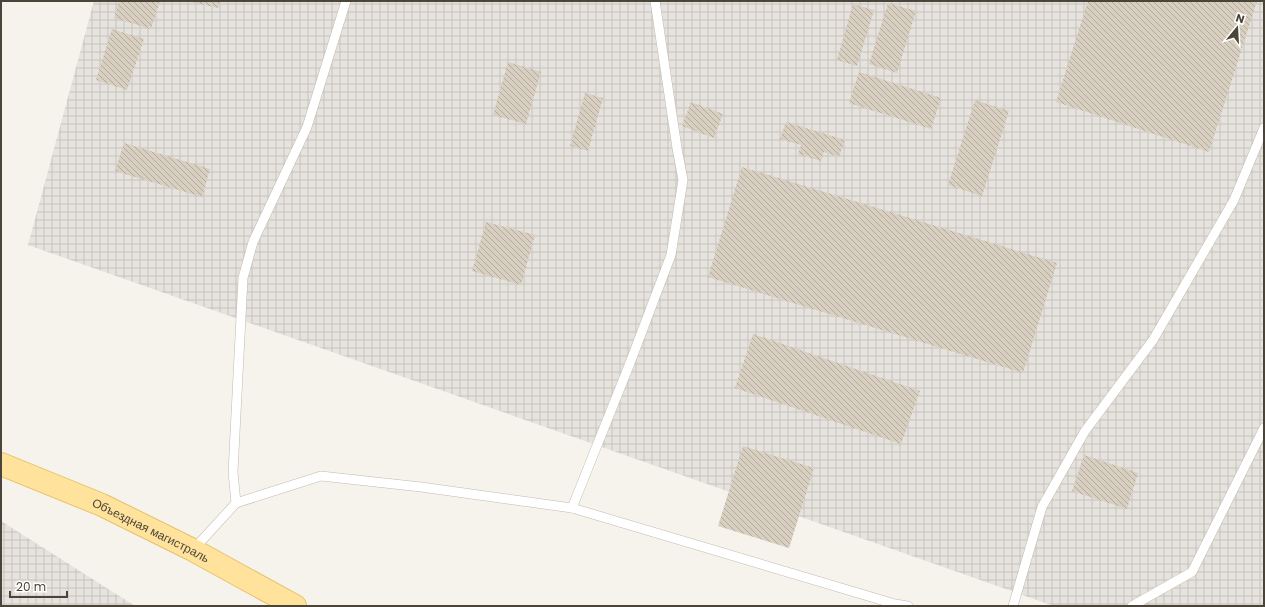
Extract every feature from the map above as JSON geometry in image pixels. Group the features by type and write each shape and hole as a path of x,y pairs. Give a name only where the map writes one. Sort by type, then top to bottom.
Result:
{"main road":[{"name":"Объездная магистраль","path":"1,464 102,505 193,550 295,606"}],"lane":[{"path":"236,503 233,472 243,278 253,242 306,127 346,1"},
{"path":"572,508 672,255 684,180 677,148 655,1"},
{"path":"1013,606 1042,507 1085,431 1153,340 1234,200 1264,128"},
{"path":"1132,606 1192,572 1264,428"},
{"path":"193,550 236,503 320,476 572,508 895,604 908,606"}],"shaded area":[{"path":"94,1 1264,1 1264,606 1054,606 28,245"},
{"path":"1,521 135,606 1,606"}],"building":[{"path":"119,1 160,1 151,29 114,18"},
{"path":"188,1 220,1 218,8"},
{"path":"1088,1 1257,1 1209,152 1056,102"},
{"path":"888,3 916,11 897,73 869,64"},
{"path":"853,4 874,10 857,66 837,60"},
{"path":"112,29 144,39 127,90 96,80"},
{"path":"508,62 541,72 526,124 493,115"},
{"path":"859,72 941,98 931,129 849,103"},
{"path":"585,93 603,98 588,151 570,146"},
{"path":"975,100 1009,111 982,196 948,185"},
{"path":"691,102 723,114 714,138 682,126"},
{"path":"786,122 845,140 839,157 824,152 821,161 798,154 801,145 780,139"},
{"path":"124,143 210,169 202,197 115,171"},
{"path":"742,167 1057,263 1023,373 708,277"},
{"path":"486,222 535,235 521,285 472,271"},
{"path":"753,334 920,391 901,444 735,388"},
{"path":"743,446 814,468 789,548 718,526"},
{"path":"1084,455 1138,473 1127,509 1072,491"}]}
